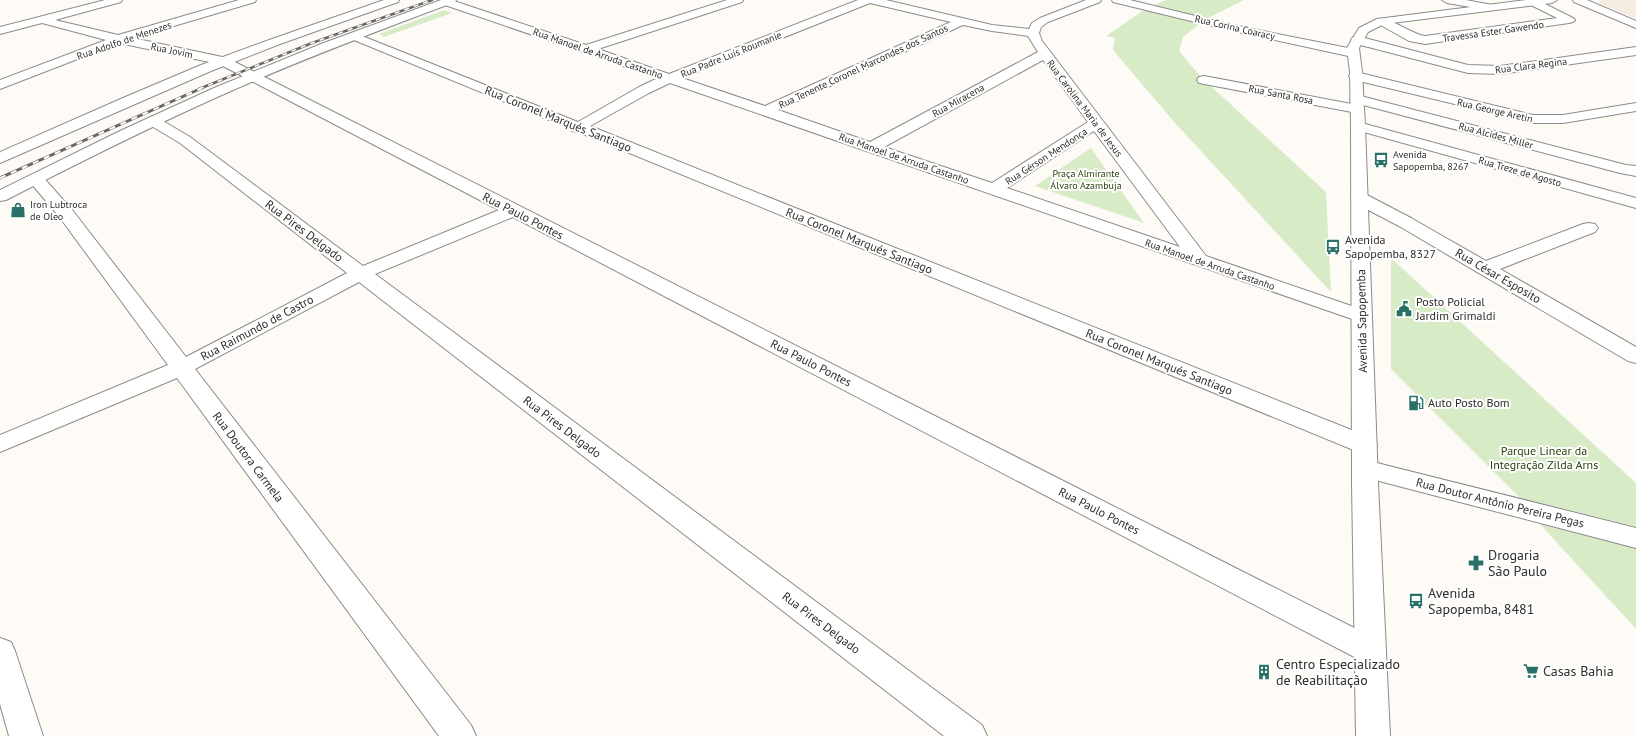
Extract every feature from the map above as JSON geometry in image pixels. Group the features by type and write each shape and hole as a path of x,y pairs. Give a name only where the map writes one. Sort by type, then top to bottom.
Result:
{"street":[{"path":"60,15 67,0"},
{"path":"0,31 117,0"},
{"name":"Rua Adolfo de Menezes","path":"0,85 118,39 250,0"},
{"path":"0,158 147,92 394,0"},
{"path":"587,49 738,0"},
{"name":"Rua Padre Luís Roumanie","path":"577,128 644,90 670,78 868,0"},
{"path":"872,0 992,28 1033,33 1036,25 1044,20 1096,0"},
{"name":"Rua Corina Coaracy","path":"1117,0 1353,53"},
{"path":"1447,0 1488,7"},
{"path":"1578,0 1636,25"},
{"path":"0,196 153,121 251,77 353,36 448,1"},
{"name":"Rua Manoel de Arruda Castanho","path":"448,1 1362,316"},
{"name":"Avenida Sapopemba","path":"1373,736 1365,457 1358,111 1353,53 1357,40 1363,30 1381,21 1541,1"},
{"name":"Travessa Ester Gawendo","path":"1381,21 1413,38 1425,40 1569,20 1541,1"},
{"name":"Rua Jovim","path":"42,20 118,39 226,63 251,77"},
{"name":"Rua Tenente Coronel Marcondes dos Santos","path":"765,111 962,21"},
{"name":"Rua Carolina Maria de Jesus","path":"1033,33 1044,54 1199,260"},
{"name":"Rua Coronel Marqués Santiago","path":"353,36 1365,457"},
{"name":"Rua Clara Regina","path":"1357,40 1468,68 1482,70 1500,70 1636,51"},
{"name":"Rua Miracena","path":"872,147 1044,54"},
{"path":"226,63 254,68 283,64"},
{"name":"Rua George Aretin","path":"1356,76 1533,119 1563,119 1636,107"},
{"name":"Rua Paulo Pontes","path":"251,77 1370,651"},
{"name":"Rua Santa Rosa","path":"1204,80 1358,111"},
{"name":"Rua Alcides Miller","path":"1358,111 1636,171"},
{"name":"Rua Treze de Agosto","path":"1358,111 1636,203"},
{"name":"Rua Pires Delgado","path":"153,121 185,140 970,736"},
{"name":"Rua Gérson Mendonça","path":"995,189 1096,123"},
{"name":"Rua Doutora Carmela","path":"36,179 67,215 459,736"},
{"name":"Rua César Esposito","path":"1359,198 1405,222 1636,356"},
{"name":"Rua Raimundo de Castro","path":"0,444 181,368 360,274 513,211"},
{"path":"1485,268 1589,228"},
{"name":"Rua Doutor Antônio Pereira Pegas","path":"1365,457 1636,538"},
{"path":"0,651 26,736"}],"shaded area":[{"path":"1636,0 1636,19 1598,3 1599,1"}],"green space":[{"path":"1166,0 1244,0 1206,19 1152,6"},
{"path":"444,10 452,13 384,37 379,34"},
{"path":"1144,10 1201,23 1183,37 1179,51 1201,77 1326,192 1331,292 1175,123 1113,50 1115,38 1106,36"},
{"name":"Praça Almirante Álvaro Azambuja","path":"1091,148 1095,154 1144,223 1035,186"},
{"name":"Parque Linear da Integração Zilda Arns","path":"1391,258 1636,483 1636,527 1520,498 1391,369"},
{"path":"1539,523 1636,548 1636,629"}],"railway":[{"path":"199,89 312,43 432,0"},
{"path":"0,178 202,88"}],"place":[{"name":"Avenida Sapopemba, 8267","path":"1381,160"},
{"name":"Iron Lubtroca de Oleo","path":"18,210"},
{"name":"Avenida Sapopemba, 8327","path":"1333,247"},
{"name":"Posto Policial Jardim Grimaldi","path":"1404,309"},
{"name":"Auto Posto Bom","path":"1416,403"},
{"name":"Drogaria São Paulo","path":"1476,563"},
{"name":"Avenida Sapopemba, 8481","path":"1416,601"},
{"name":"Casas Bahia","path":"1531,671"},
{"name":"Centro Especializado de Reabilitação","path":"1264,672"}]}
